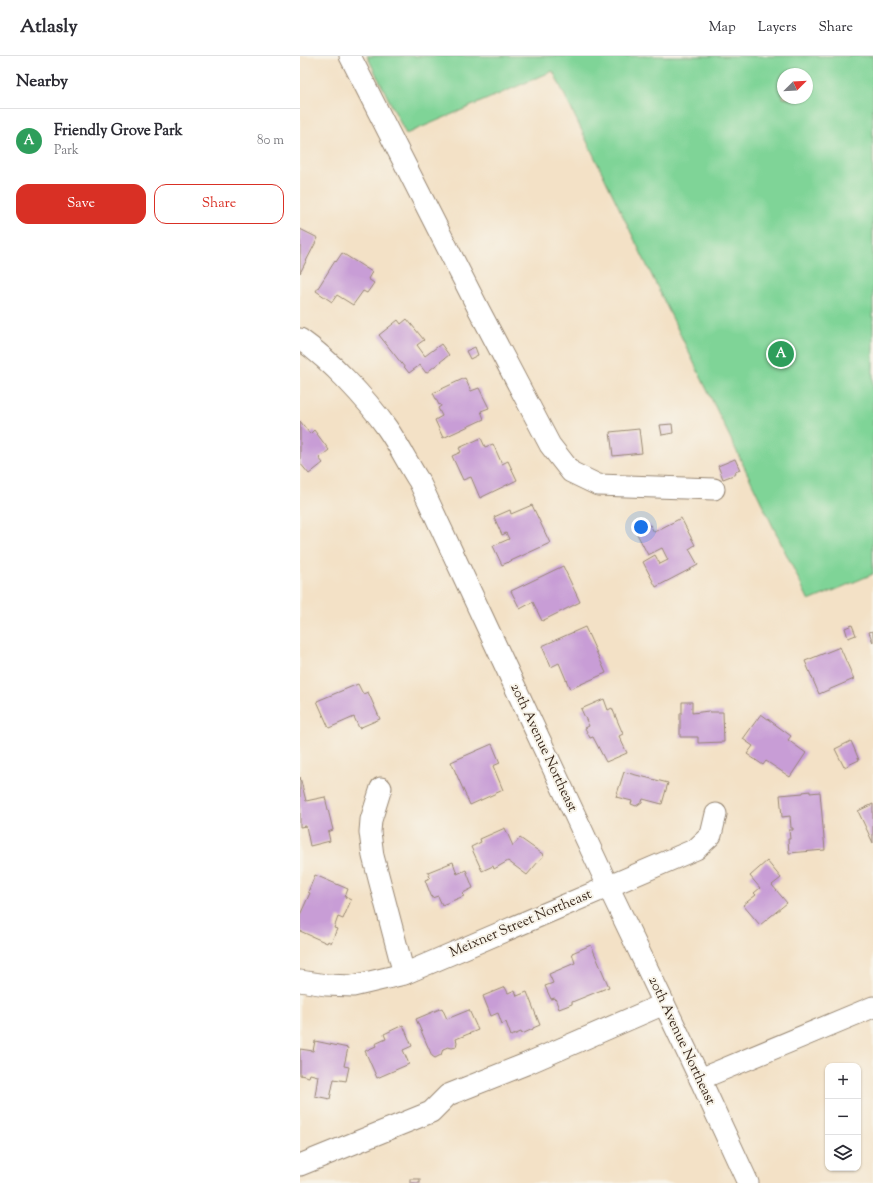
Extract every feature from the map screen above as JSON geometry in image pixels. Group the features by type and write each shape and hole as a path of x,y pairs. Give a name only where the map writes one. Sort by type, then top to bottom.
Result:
{"street":[{"path":"350,56 479,310 550,444 571,472 598,485 714,489"},
{"name":"20th Avenue Northeast","path":"300,339 309,345 338,372 364,399 387,429 418,481 748,1183"},
{"path":"381,788 371,820 370,832 373,856 404,974"},
{"name":"Meixner Street Northeast","path":"300,981 326,986 353,986 404,974 696,849 711,835 716,814"},
{"path":"300,1165 431,1112 448,1095 526,1064 664,1004"},
{"path":"700,1079 873,1007"}],"green space":[{"path":"367,56 873,56 873,574 809,601 553,71 406,134"}],"building":[{"path":"300,229 318,238 300,273"},
{"path":"342,253 372,272 368,279 374,283 367,293 363,291 353,305 337,295 332,302 316,291 335,261 336,262"},
{"path":"407,319 424,340 417,345 425,356 441,344 449,355 426,373 420,365 409,373 379,335 398,320 401,324"},
{"path":"475,347 478,355 470,359 466,351"},
{"path":"465,378 471,391 479,388 489,408 481,411 484,419 443,438 435,420 442,416 438,408 441,406 433,393"},
{"path":"300,421 310,434 314,430 329,450 319,458 323,463 309,474 300,463"},
{"path":"672,424 673,433 662,435 660,425"},
{"path":"639,429 642,453 613,456 610,432"},
{"path":"481,438 485,447 493,444 502,464 508,461 517,480 480,498 471,477 463,480 452,456 461,452 459,448"},
{"path":"735,459 740,470 735,472 736,474 723,479 718,466"},
{"path":"532,505 550,543 502,565 493,546 509,539 506,533 502,535 494,517 510,510 511,514"},
{"path":"681,518 695,545 689,549 698,565 656,587 643,562 655,555 660,564 668,560 662,548 648,555 636,532 650,525 654,532"},
{"path":"563,566 580,602 542,621 533,602 520,609 511,591"},
{"path":"852,625 856,635 848,638 845,628"},
{"path":"585,627 606,673 570,689 559,663 551,667 542,646"},
{"path":"873,631 873,643 869,632"},
{"path":"840,647 854,679 819,694 805,661"},
{"path":"358,684 363,694 368,692 380,719 359,728 354,717 329,728 317,701"},
{"path":"604,699 608,710 612,708 623,734 619,736 627,753 606,762 593,737 590,738 585,728 589,726 581,709"},
{"path":"682,702 692,702 692,713 709,711 723,712 724,742 698,743 698,737 680,737 680,713 682,713"},
{"path":"761,714 791,736 788,740 806,753 790,777 766,761 763,765 747,754 753,746 743,739"},
{"path":"851,741 859,760 844,767 835,749"},
{"path":"492,744 500,763 493,766 503,790 470,805 451,762"},
{"path":"624,772 668,783 662,804 643,799 642,802 636,806 631,804 632,801 616,797"},
{"path":"300,777 306,801 325,797 333,830 328,832 330,841 310,846 306,826 300,827"},
{"path":"810,791 810,793 820,792 825,850 789,853 789,830 793,830 793,828 791,828 790,816 782,817 780,795"},
{"path":"873,804 873,843 858,811"},
{"path":"505,828 513,846 520,838 544,855 527,875 508,861 494,869 493,866 482,871 471,847 481,842 480,839"},
{"path":"767,861 781,878 772,885 787,903 760,925 743,905 756,895 754,893 760,888 750,876"},
{"path":"453,862 457,874 466,870 473,888 463,893 464,896 442,905 438,896 432,898 425,880 430,878 428,872"},
{"path":"315,875 348,889 345,897 351,900 343,919 338,917 334,928 337,929 331,943 328,941 327,943 300,931 300,915 310,893 308,892"},
{"path":"591,945 609,987 559,1009 555,998 551,999 545,986 553,983 549,974 575,963 572,953"},
{"path":"505,987 508,993 515,990 517,996 527,992 540,1025 522,1034 521,1032 511,1036 506,1022 502,1024 498,1013 491,1016 483,996"},
{"path":"442,1008 447,1019 469,1010 478,1030 456,1039 456,1047 448,1047 443,1049 441,1055 435,1058 432,1056 416,1019"},
{"path":"403,1025 412,1046 403,1050 409,1064 377,1078 365,1051 386,1039 384,1034"},
{"path":"315,1041 348,1048 344,1066 349,1067 346,1081 334,1079 330,1099 315,1096 318,1076 310,1074 309,1077 300,1075 300,1049 313,1051"},
{"path":"410,1179 420,1179 420,1183 410,1183"}],"place":[{"name":"Friendly Grove Park","path":"781,354"}]}
